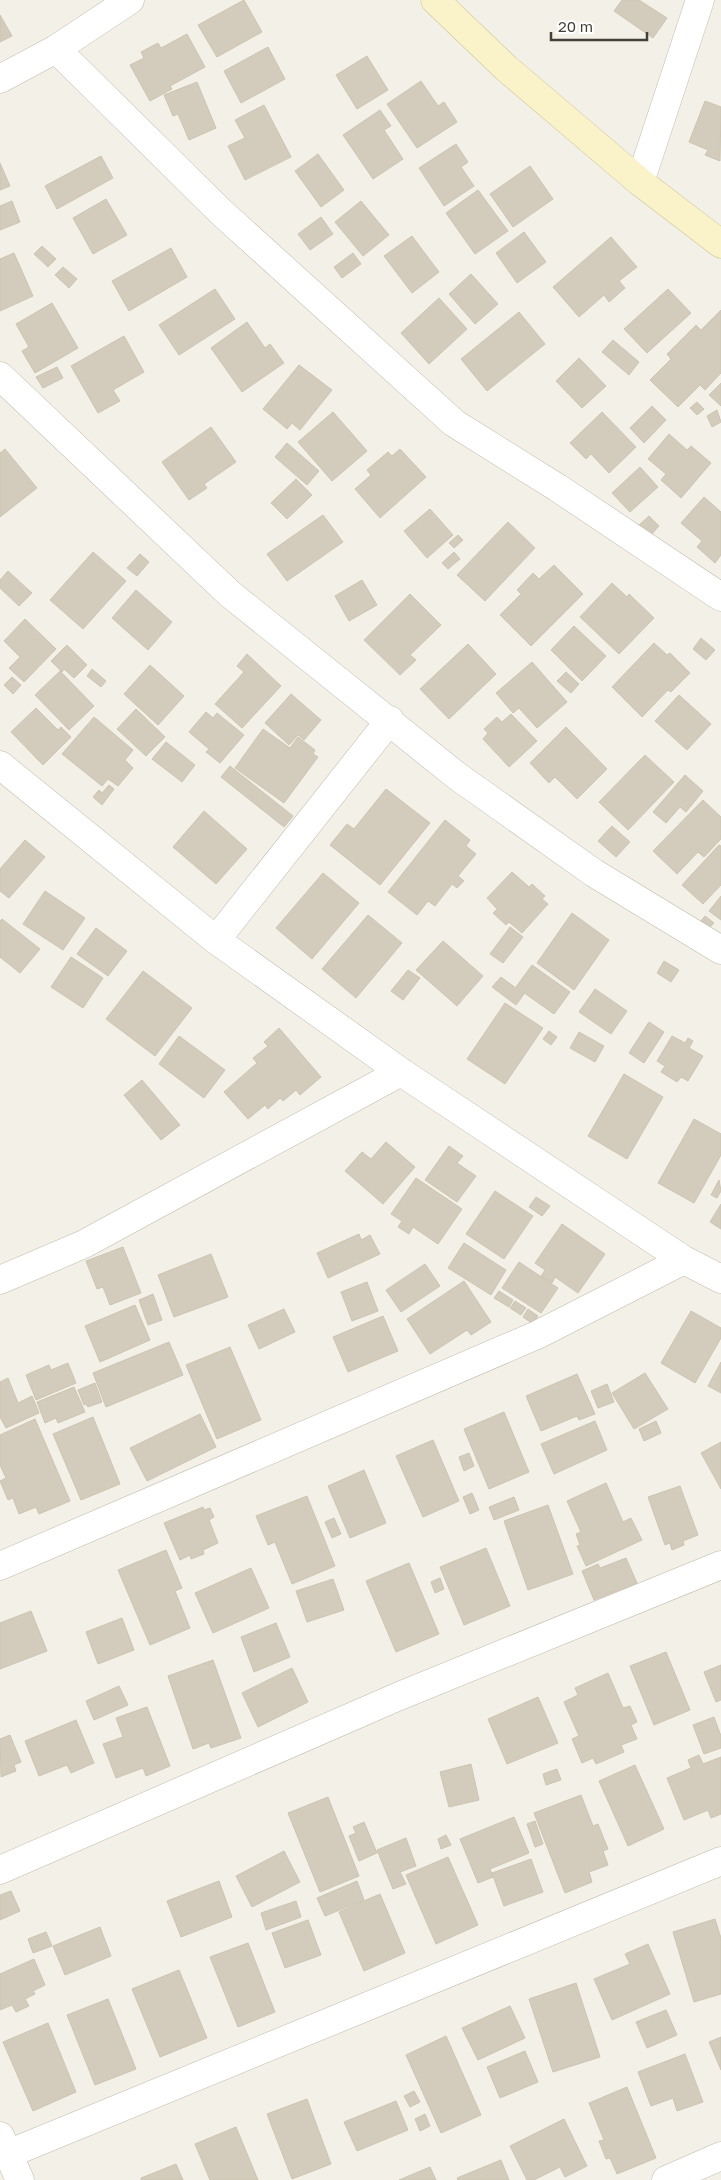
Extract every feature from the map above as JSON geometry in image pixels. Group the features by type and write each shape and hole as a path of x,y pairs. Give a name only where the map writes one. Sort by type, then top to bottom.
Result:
{"street":[{"path":"0,79 56,49 130,0"},
{"path":"435,0 506,68 640,182 721,244"},
{"path":"640,182 700,0"},
{"path":"56,49 221,212 454,423 558,488 721,597"},
{"path":"0,376 230,594 390,720 457,776 594,873 721,950"},
{"path":"216,940 390,720"},
{"path":"0,765 216,940 401,1072 684,1260 721,1279"},
{"path":"0,1280 84,1244 401,1072"},
{"path":"0,1566 537,1335 684,1260"},
{"path":"0,1870 397,1697 721,1565"},
{"path":"20,2180 4,2145 721,1861"},
{"path":"666,2180 721,2156"}],"building":[{"path":"244,0 262,32 217,57 198,25"},
{"path":"622,0 639,0 667,18 653,38 614,11"},
{"path":"0,15 12,36 0,42"},
{"path":"187,34 205,67 170,86 172,89 150,101 130,65 144,58 141,52 158,43 161,48"},
{"path":"268,47 285,79 241,103 224,71"},
{"path":"367,56 388,90 357,109 336,75"},
{"path":"421,81 438,106 444,102 457,122 417,148 387,104"},
{"path":"197,82 216,128 189,140 178,114 173,116 164,95"},
{"path":"705,101 721,107 720,161 705,155 708,150 689,142"},
{"path":"264,105 291,157 245,180 228,146 245,138 235,120"},
{"path":"380,110 391,126 384,130 403,159 373,179 343,135"},
{"path":"456,144 468,162 461,167 474,186 444,206 419,168"},
{"path":"318,154 344,190 321,207 295,171"},
{"path":"101,156 113,178 57,209 45,186"},
{"path":"0,163 10,186 0,190"},
{"path":"530,166 553,199 513,227 490,194"},
{"path":"478,190 508,231 475,254 446,213"},
{"path":"106,199 127,235 93,254 73,218"},
{"path":"12,201 20,222 0,230 0,206"},
{"path":"361,201 389,235 363,256 335,222"},
{"path":"321,217 333,234 310,250 298,234"},
{"path":"524,232 546,262 517,283 496,253"},
{"path":"412,236 439,272 412,293 384,256"},
{"path":"611,237 637,267 619,281 625,288 609,302 604,295 579,317 553,287"},
{"path":"42,246 56,259 48,267 34,254"},
{"path":"171,248 187,277 129,311 112,281"},
{"path":"14,253 33,296 0,311 0,259"},
{"path":"353,253 361,264 342,278 334,267"},
{"path":"63,267 77,279 69,288 55,275"},
{"path":"471,274 498,304 475,324 449,294"},
{"path":"215,289 235,319 179,355 159,325"},
{"path":"668,289 691,313 647,353 624,329"},
{"path":"439,298 467,329 429,364 401,333"},
{"path":"52,303 78,348 35,373 22,351 29,347 16,324"},
{"path":"721,310 721,373 705,390 700,385 678,407 650,380 671,359 667,354 696,325 701,330"},
{"path":"519,312 545,344 487,391 461,359"},
{"path":"247,322 265,348 270,344 284,363 242,392 211,348"},
{"path":"124,336 144,372 113,390 120,401 98,413 71,366"},
{"path":"613,340 639,362 629,375 602,352"},
{"path":"579,358 606,386 582,408 556,381"},
{"path":"299,365 332,390 300,430 292,423 287,429 263,409"},
{"path":"57,367 63,378 43,388 36,377"},
{"path":"721,383 721,406 709,395"},
{"path":"697,402 704,409 697,415 690,408"},
{"path":"652,406 666,420 644,443 630,428"},
{"path":"717,410 721,422 712,427 707,416"},
{"path":"333,412 367,451 332,481 298,442"},
{"path":"602,412 636,447 609,473 591,454 586,459 570,443"},
{"path":"211,427 236,462 204,484 207,488 189,500 162,462"},
{"path":"669,434 687,450 691,446 711,463 681,498 661,480 666,474 648,459"},
{"path":"287,443 319,471 307,485 275,457"},
{"path":"5,449 37,488 0,517 0,453"},
{"path":"400,449 426,477 380,518 355,489 371,475 367,470 388,452 392,456"},
{"path":"640,467 658,487 630,512 612,493"},
{"path":"296,479 312,495 287,519 271,503"},
{"path":"704,497 721,512 721,555 715,563 697,547 702,541 681,523"},
{"path":"430,509 453,535 427,558 404,531"},
{"path":"323,515 343,542 287,581 267,554"},
{"path":"649,516 659,526 650,536 638,526"},
{"path":"508,522 535,548 485,601 457,575"},
{"path":"458,535 463,540 454,548 449,543"},
{"path":"93,552 126,581 83,629 50,600"},
{"path":"454,552 460,559 448,569 442,563"},
{"path":"140,554 149,562 137,576 127,568"},
{"path":"554,565 583,594 531,646 500,615 521,594 517,590 533,573 539,579"},
{"path":"8,571 32,593 19,606 0,588 0,580"},
{"path":"362,580 377,605 349,621 335,596"},
{"path":"612,583 627,597 629,594 654,618 619,654 580,617"},
{"path":"136,590 172,622 148,650 112,618"},
{"path":"410,594 441,625 410,655 416,660 400,675 364,640"},
{"path":"25,619 56,649 24,682 9,668 20,657 4,641"},
{"path":"574,626 606,656 582,681 551,650"},
{"path":"701,638 715,650 706,660 693,649"},
{"path":"654,643 667,655 670,653 690,673 671,692 668,690 642,717 612,687"},
{"path":"468,644 496,674 449,719 420,689"},
{"path":"67,645 87,665 74,678 64,669 62,672 51,661"},
{"path":"247,654 281,686 242,728 215,704 244,672 237,666"},
{"path":"532,662 567,702 537,728 519,708 513,713 496,693"},
{"path":"150,665 184,696 158,725 124,694"},
{"path":"92,669 106,681 101,687 87,676"},
{"path":"60,671 94,706 69,730 35,695"},
{"path":"566,672 579,684 571,693 557,681"},
{"path":"12,677 21,685 13,694 4,685"},
{"path":"291,694 321,720 304,740 298,735 289,745 265,723"},
{"path":"679,695 711,724 687,750 655,721"},
{"path":"36,708 58,730 61,727 71,737 43,765 11,732"},
{"path":"136,709 165,737 146,756 117,729"},
{"path":"206,712 213,718 217,713 244,735 220,763 206,752 209,749 189,732"},
{"path":"511,714 537,741 509,767 483,739 488,733 484,729 497,717 502,722"},
{"path":"94,717 133,750 125,760 133,768 118,786 108,779 102,786 62,754"},
{"path":"566,727 607,769 577,799 555,777 549,783 530,763"},
{"path":"263,729 290,748 298,737 315,750 313,754 318,757 284,803 235,768"},
{"path":"166,742 195,765 182,782 152,759"},
{"path":"645,755 674,782 628,830 599,802"},
{"path":"230,766 293,816 284,827 221,777"},
{"path":"685,775 703,791 686,812 680,807 666,823 653,812"},
{"path":"109,785 114,789 102,805 93,797 99,790 102,793"},
{"path":"386,789 430,823 380,885 330,845 347,824 354,829"},
{"path":"703,800 721,817 721,839 704,857 698,852 677,874 653,851"},
{"path":"204,811 247,849 216,884 173,847"},
{"path":"445,820 470,840 466,846 476,854 458,876 464,881 457,888 452,884 435,906 428,901 417,915 388,892"},
{"path":"612,826 630,842 616,857 598,841"},
{"path":"25,840 45,857 9,898 0,891 0,869"},
{"path":"719,845 721,846 721,885 703,904 682,885"},
{"path":"512,872 529,887 532,884 545,896 542,899 548,904 522,933 509,922 506,925 493,913 497,909 487,898"},
{"path":"323,873 359,903 312,959 276,928"},
{"path":"45,891 85,918 63,950 23,924"},
{"path":"721,896 721,920 709,911"},
{"path":"572,913 609,940 574,990 537,963"},
{"path":"368,915 402,943 356,998 322,969"},
{"path":"705,916 714,923 706,931 698,925"},
{"path":"2,919 40,949 20,973 0,957 0,921"},
{"path":"510,927 523,937 503,963 490,954"},
{"path":"96,928 127,951 108,976 77,954"},
{"path":"443,941 483,976 457,1006 416,970"},
{"path":"71,957 103,978 83,1008 51,987"},
{"path":"664,961 679,970 671,982 657,973"},
{"path":"532,965 570,992 554,1014 516,987"},
{"path":"408,970 420,978 403,1000 391,991"},
{"path":"143,971 192,1008 155,1056 106,1019"},
{"path":"501,977 524,994 516,1005 492,987"},
{"path":"595,989 627,1011 611,1034 579,1012"},
{"path":"505,1003 543,1028 505,1084 467,1059"},
{"path":"649,1022 664,1032 644,1063 629,1053"},
{"path":"279,1028 321,1077 300,1095 296,1090 283,1101 280,1098 268,1109 265,1105 248,1119 224,1092 257,1063 253,1058 268,1046 264,1042"},
{"path":"549,1031 557,1037 551,1045 543,1039"},
{"path":"579,1032 604,1046 595,1062 570,1048"},
{"path":"179,1036 225,1070 204,1098 159,1064"},
{"path":"672,1036 685,1043 688,1038 693,1041 689,1048 703,1056 688,1081 681,1077 677,1082 661,1072 665,1066 657,1061"},
{"path":"624,1074 663,1097 627,1159 588,1136"},
{"path":"142,1080 180,1125 161,1140 124,1095"},
{"path":"694,1119 721,1134 721,1155 694,1203 658,1183"},
{"path":"386,1142 415,1167 383,1204 345,1171 362,1152 371,1159"},
{"path":"449,1146 463,1156 457,1163 476,1176 457,1202 425,1180"},
{"path":"416,1178 462,1209 438,1244 413,1227 409,1234 398,1227 402,1221 391,1214"},
{"path":"719,1180 721,1191 717,1198 711,1195"},
{"path":"495,1191 533,1216 504,1259 466,1234"},
{"path":"536,1197 550,1206 542,1216 529,1207"},
{"path":"721,1204 721,1229 710,1222"},
{"path":"562,1224 605,1254 578,1293 555,1277 552,1283 541,1276 545,1270 535,1263"},
{"path":"359,1234 361,1240 370,1235 380,1254 328,1278 317,1253"},
{"path":"464,1243 506,1270 491,1295 448,1268"},
{"path":"123,1247 141,1293 110,1305 103,1287 97,1289 86,1261"},
{"path":"211,1254 228,1297 174,1317 158,1275"},
{"path":"519,1262 558,1288 541,1313 502,1288"},
{"path":"425,1264 440,1286 401,1312 386,1290"},
{"path":"464,1281 491,1322 471,1335 467,1330 430,1354 407,1319"},
{"path":"367,1282 378,1311 352,1321 341,1292"},
{"path":"499,1291 513,1300 509,1307 494,1298"},
{"path":"153,1294 162,1320 148,1325 139,1300"},
{"path":"515,1301 526,1308 521,1315 510,1308"},
{"path":"135,1305 150,1340 100,1362 85,1326"},
{"path":"284,1309 295,1332 259,1349 248,1325"},
{"path":"528,1309 538,1316 533,1324 523,1317"},
{"path":"691,1311 721,1328 721,1338 695,1383 661,1363"},
{"path":"383,1316 398,1351 348,1372 333,1337"},
{"path":"169,1342 183,1375 106,1407 93,1373"},
{"path":"230,1347 261,1420 217,1439 186,1365"},
{"path":"721,1362 721,1393 708,1386"},
{"path":"68,1363 76,1383 36,1400 26,1375 49,1365 51,1370"},
{"path":"645,1373 668,1409 634,1429 612,1393"},
{"path":"577,1374 595,1414 579,1420 577,1416 541,1431 526,1396"},
{"path":"8,1378 18,1403 32,1396 39,1413 6,1428 0,1417 0,1382"},
{"path":"95,1383 102,1402 88,1407 86,1404 84,1405 78,1390"},
{"path":"607,1384 614,1402 598,1408 591,1391"},
{"path":"74,1387 85,1412 58,1423 56,1418 45,1423 37,1402"},
{"path":"504,1412 529,1472 489,1489 464,1429"},
{"path":"200,1414 216,1447 147,1481 130,1448"},
{"path":"93,1417 120,1484 81,1500 53,1434"},
{"path":"35,1419 70,1501 39,1514 36,1507 19,1514 13,1498 8,1500 0,1481 6,1478 0,1465 0,1435"},
{"path":"595,1421 607,1450 554,1474 541,1444"},
{"path":"656,1421 661,1433 644,1441 639,1429"},
{"path":"433,1440 459,1501 423,1517 396,1456"},
{"path":"721,1442 721,1489 701,1453"},
{"path":"469,1453 474,1466 464,1471 459,1457"},
{"path":"364,1470 386,1523 350,1538 328,1486"},
{"path":"606,1483 623,1522 631,1518 642,1540 586,1566 577,1546 580,1545 576,1534 581,1532 567,1501"},
{"path":"680,1486 698,1535 683,1541 684,1545 672,1550 670,1543 665,1545 648,1497"},
{"path":"472,1493 479,1510 470,1514 463,1497"},
{"path":"307,1496 335,1566 292,1584 275,1542 268,1545 256,1516"},
{"path":"514,1497 519,1510 494,1520 489,1507"},
{"path":"548,1505 573,1574 528,1590 504,1521"},
{"path":"203,1507 204,1510 210,1508 214,1517 209,1520 218,1543 203,1550 204,1554 191,1559 190,1555 180,1560 164,1523"},
{"path":"334,1518 341,1534 332,1538 325,1522"},
{"path":"486,1548 510,1606 464,1625 440,1567"},
{"path":"166,1550 182,1588 175,1591 190,1628 150,1645 118,1570"},
{"path":"626,1558 637,1583 594,1600 582,1571 598,1564 600,1568"},
{"path":"409,1563 439,1634 396,1652 366,1581"},
{"path":"251,1568 269,1608 213,1633 195,1593"},
{"path":"440,1578 444,1589 435,1593 431,1582"},
{"path":"333,1579 344,1610 307,1622 296,1591"},
{"path":"31,1611 47,1651 0,1669 0,1623"},
{"path":"122,1618 134,1650 98,1664 86,1632"},
{"path":"276,1623 290,1657 254,1672 241,1637"},
{"path":"666,1652 690,1710 654,1725 630,1666"},
{"path":"213,1660 241,1738 211,1748 209,1743 193,1749 168,1676"},
{"path":"721,1665 721,1700 716,1702 704,1672"},
{"path":"292,1668 308,1702 258,1727 242,1693"},
{"path":"608,1673 623,1708 630,1706 637,1722 631,1725 637,1739 621,1745 624,1752 596,1764 593,1758 582,1763 572,1739 579,1736 564,1702 578,1695 575,1688"},
{"path":"119,1686 128,1705 94,1720 86,1701"},
{"path":"538,1697 558,1743 507,1764 488,1719"},
{"path":"147,1707 170,1766 146,1776 143,1768 116,1778 103,1744 123,1737 116,1718"},
{"path":"714,1717 721,1736 721,1748 704,1754 693,1725"},
{"path":"76,1720 94,1763 71,1773 67,1765 39,1776 25,1741"},
{"path":"10,1735 21,1762 14,1765 16,1771 1,1777 0,1739"},
{"path":"699,1755 703,1764 721,1757 721,1814 711,1818 708,1810 684,1820 667,1778 691,1768 688,1760"},
{"path":"471,1764 479,1800 449,1807 440,1772"},
{"path":"635,1765 664,1829 628,1846 599,1781"},
{"path":"557,1769 561,1780 546,1785 543,1774"},
{"path":"581,1795 593,1826 598,1824 608,1849 603,1851 608,1865 589,1872 592,1882 565,1893 534,1813"},
{"path":"328,1797 359,1876 320,1892 288,1813"},
{"path":"514,1817 529,1853 490,1869 493,1877 478,1883 460,1839"},
{"path":"535,1821 543,1844 535,1847 527,1824"},
{"path":"364,1822 377,1853 359,1861 349,1836 356,1833 353,1827"},
{"path":"446,1835 451,1845 441,1849 438,1839"},
{"path":"406,1838 416,1866 400,1872 406,1884 393,1889 377,1850"},
{"path":"284,1851 300,1882 252,1907 236,1876"},
{"path":"448,1857 478,1925 436,1944 406,1875"},
{"path":"531,1859 543,1892 504,1906 492,1873"},
{"path":"219,1881 232,1917 181,1937 167,1901"},
{"path":"357,1881 364,1900 325,1916 317,1898"},
{"path":"11,1891 20,1911 0,1920 0,1895"},
{"path":"380,1894 405,1953 364,1971 339,1912"},
{"path":"296,1901 301,1917 266,1930 261,1913"},
{"path":"715,1919 721,1938 721,1994 694,2002 673,1932"},
{"path":"308,1920 321,1955 285,1968 272,1933"},
{"path":"100,1927 111,1956 65,1975 53,1946"},
{"path":"46,1932 52,1946 33,1953 28,1939"},
{"path":"248,1943 275,2012 238,2027 210,1957"},
{"path":"648,1944 670,1994 612,2020 594,1979 630,1964 625,1954"},
{"path":"34,1959 45,1985 33,1991 35,1994 25,1999 29,2006 16,2012 12,2005 0,2010 0,1974"},
{"path":"179,1970 207,2038 160,2057 132,1989"},
{"path":"576,1983 600,2057 553,2072 529,1999"},
{"path":"108,1999 136,2069 95,2085 67,2015"},
{"path":"510,2006 525,2038 478,2060 462,2028"},
{"path":"666,2010 677,2035 647,2048 636,2022"},
{"path":"48,2023 76,2092 33,2111 3,2042"},
{"path":"446,2036 481,2115 441,2133 406,2055"},
{"path":"721,2037 721,2070 709,2042"},
{"path":"525,2051 538,2082 500,2098 487,2067"},
{"path":"685,2054 703,2102 677,2111 673,2098 651,2106 638,2072"},
{"path":"627,2087 656,2158 617,2174 610,2158 606,2159 599,2141 604,2140 589,2103"},
{"path":"414,2091 420,2102 410,2107 404,2096"},
{"path":"307,2099 331,2164 292,2179 267,2114"},
{"path":"396,2101 408,2130 357,2151 344,2122"},
{"path":"425,2114 430,2126 420,2131 415,2119"},
{"path":"564,2119 587,2166 565,2177 560,2167 534,2180 527,2180 510,2146"},
{"path":"236,2127 258,2180 210,2180 195,2144"},
{"path":"501,2160 509,2180 458,2180 457,2178"},
{"path":"176,2164 183,2180 141,2180 141,2178"},
{"path":"430,2167 436,2180 399,2180"}]}
